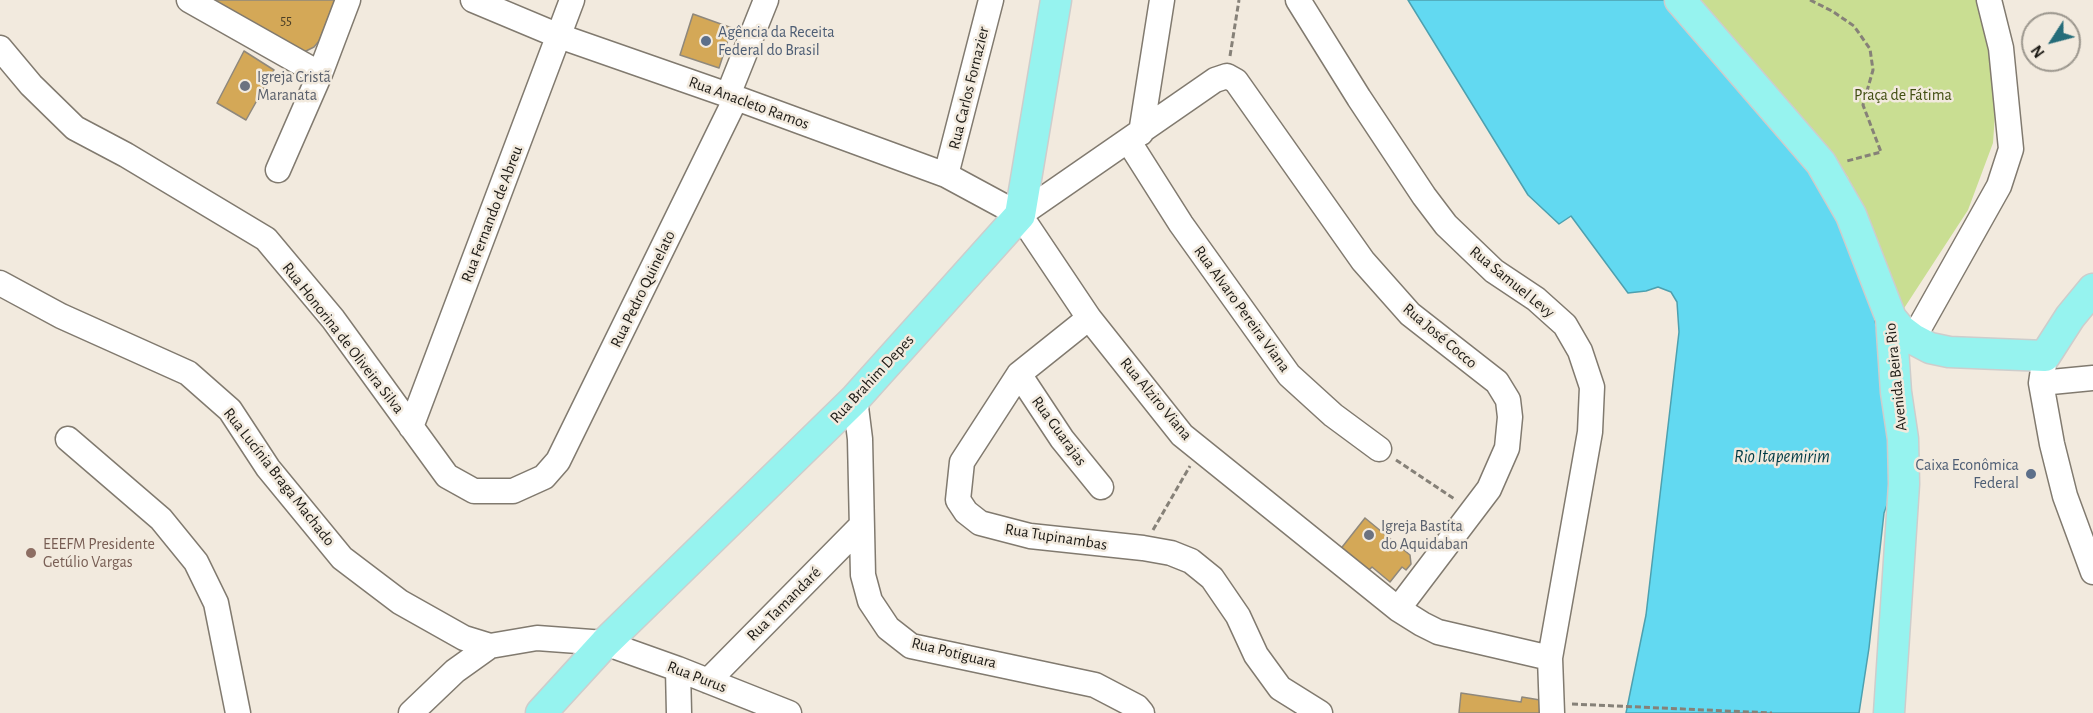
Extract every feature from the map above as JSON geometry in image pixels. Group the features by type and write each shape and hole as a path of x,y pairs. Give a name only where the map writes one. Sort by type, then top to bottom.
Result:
{"main road":[{"path":"1020,215 1056,0"},
{"name":"Avenida Beira Rio","path":"1680,0 1821,163 1837,187 1851,215 1890,318 1896,392 1903,439 1904,484 1889,713"},
{"name":"Rua Brahim Depes","path":"540,713 605,643 855,399 1020,215"},
{"path":"1890,318 1912,339 1930,348 2043,370 2070,317 2093,289"}],"street":[{"path":"189,0 321,74"},
{"path":"278,170 321,74 348,0"},
{"name":"Rua Anacleto Ramos","path":"473,0 559,36 946,176 1020,215"},
{"name":"Rua Fernando de Abreu","path":"411,427 572,0"},
{"name":"Rua Pedro Quinelato","path":"544,477 558,461 732,97 766,0"},
{"name":"Rua Carlos Fornazier","path":"946,176 991,0"},
{"path":"1135,137 1162,0"},
{"name":"Rua Samuel Levy","path":"1298,0 1385,138 1446,225 1494,271 1536,299 1564,325 1580,351 1592,387 1590,432 1550,658 1552,708"},
{"path":"1912,339 1999,186 2011,149 2001,48 1989,0"},
{"name":"Rua Honorina de Oliveira Silva","path":"0,48 31,85 75,128 126,155 266,239 333,319 447,476 474,491 513,491 544,477"},
{"name":"Rua Brahim Depes","path":"1020,215 1215,80 1227,76"},
{"name":"Rua José Cocco","path":"1227,76 1236,81 1363,261 1410,314 1497,382 1508,400 1510,417 1507,448 1489,489 1398,609"},
{"name":"Rua Alvaro Pereira Viana","path":"1135,137 1181,224 1289,375 1333,415 1379,449"},
{"name":"Rua Alziro Viana","path":"1020,215 1089,318 1182,435 1398,609 1422,624 1438,632 1550,658"},
{"name":"Rua Lucínia Braga Machado","path":"0,283 61,316 188,373 230,410 268,468 342,558 400,602 464,638 490,646"},
{"name":"Rua Tupinambas","path":"1089,318 1018,374 962,462 958,500 966,512 980,523 1030,536 1171,553 1191,561 1212,578 1238,616 1256,655 1280,688 1320,713"},
{"path":"2093,378 2043,370 2052,444 2066,496 2093,572"},
{"name":"Rua Guarajas","path":"1018,374 1062,439 1101,487"},
{"name":"Rua Potiguara","path":"855,399 860,439 863,575 870,602 888,628 911,645 1095,685 1137,707 1142,713"},
{"path":"68,439 161,519 195,562 216,603 238,713"},
{"name":"Rua Tamandaré","path":"708,681 861,526"},
{"name":"Rua Purus","path":"490,646 537,638 605,643 789,713"},
{"path":"411,713 456,671 490,646"},
{"path":"678,669 679,713"}],"path":[{"path":"1227,76 1239,0"},
{"path":"1810,0 1854,26 1870,49 1873,70 1863,105 1881,153 1853,161 1821,163"},
{"path":"1143,548 1200,449"},
{"path":"1379,449 1472,511"},
{"path":"1552,708 1598,704 1772,713"}],"green space":[{"name":"Praça de Fátima","path":"1694,0 1983,0 1998,71 1993,143 1968,210 1899,316 1848,177 1812,131"}],"water":[{"name":"Rio Itapemirim","path":"1408,0 1670,0 1822,182 1869,289 1891,404 1898,475 1884,513 1869,648 1859,713 1626,713 1646,615 1679,332 1677,302 1671,292 1658,287 1628,293 1571,216 1559,224 1528,195"}],"building":[{"path":"209,0 335,0 319,41 314,47 300,54"},
{"name":"Agência da Receita Federal do Brasil","path":"693,14 732,28 719,68 680,55"},
{"name":"Igreja Cristã Maranata","path":"244,51 274,70 246,120 217,103"},
{"name":"Igreja Bastita do Aquidaban","path":"1365,518 1410,555 1411,564 1406,570 1402,567 1390,582 1372,567 1366,573 1339,551"},
{"path":"1461,693 1521,702 1522,697 1540,700 1540,713 1459,713"}],"place":[{"name":"Agência da Receita Federal do Brasil","path":"706,41"},
{"name":"Igreja Cristã Maranata","path":"245,86"},
{"name":"Caixa Econômica Federal","path":"2031,474"},
{"name":"Igreja Bastita do Aquidaban","path":"1369,535"},
{"name":"EEEFM Presidente Getúlio Vargas","path":"31,553"}]}
